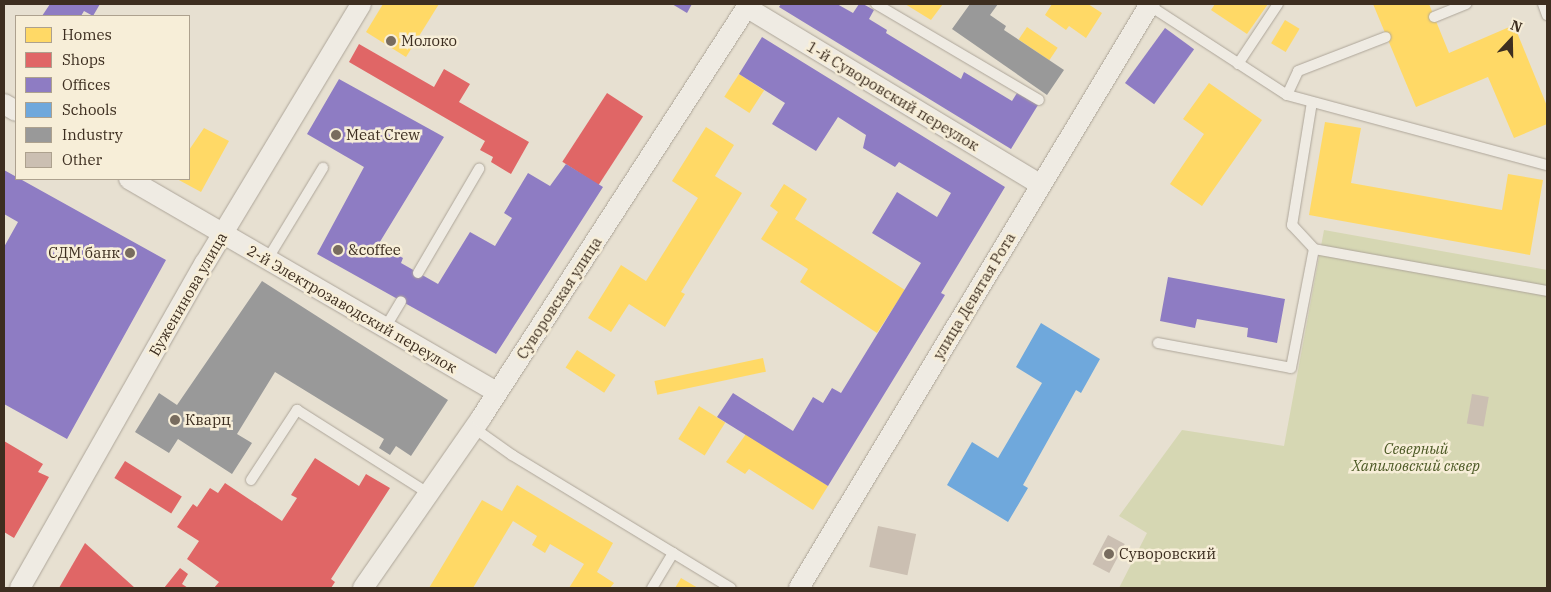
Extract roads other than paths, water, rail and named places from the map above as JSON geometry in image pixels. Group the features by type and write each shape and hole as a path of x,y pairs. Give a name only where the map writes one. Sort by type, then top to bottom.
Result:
{"street":[{"name":"Буженинова улица","path":"20,588 222,234 361,4"},
{"name":"улица Девятая Рота","path":"805,587 1039,184 1148,4"},
{"name":"1-й Суворовский переулок","path":"748,6 1039,184"},
{"name":"Суворовская улица","path":"363,588 474,428 748,6"},
{"path":"4,104 15,110"},
{"name":"2-й Электрозаводский переулок","path":"131,180 497,392"}],"lane":[{"path":"876,4 1039,100"},
{"path":"1148,4 1287,96 1547,165"},
{"path":"1238,64 1278,4"},
{"path":"1434,17 1466,4"},
{"path":"1543,4 1547,15"},
{"path":"1287,96 1298,71 1386,37"},
{"path":"1312,102 1292,225 1314,249 1547,291"},
{"path":"267,260 323,168"},
{"path":"418,273 479,169"},
{"path":"1158,343 1291,368 1314,249"},
{"path":"385,328 401,301"},
{"path":"251,480 297,410 428,493"},
{"path":"474,428 512,455 731,588"},
{"path":"652,588 673,553"}],"place":[{"name":"Молоко","path":"391,41"},
{"name":"Meat Crew","path":"336,135"},
{"name":"&coffee","path":"338,250"},
{"name":"СДМ банк","path":"130,253"},
{"name":"Кварц","path":"175,420"},
{"name":"Суворовский","path":"1109,554"}],"park label":[{"name":"Северный Хапиловский сквер","path":"1416,456"}]}
